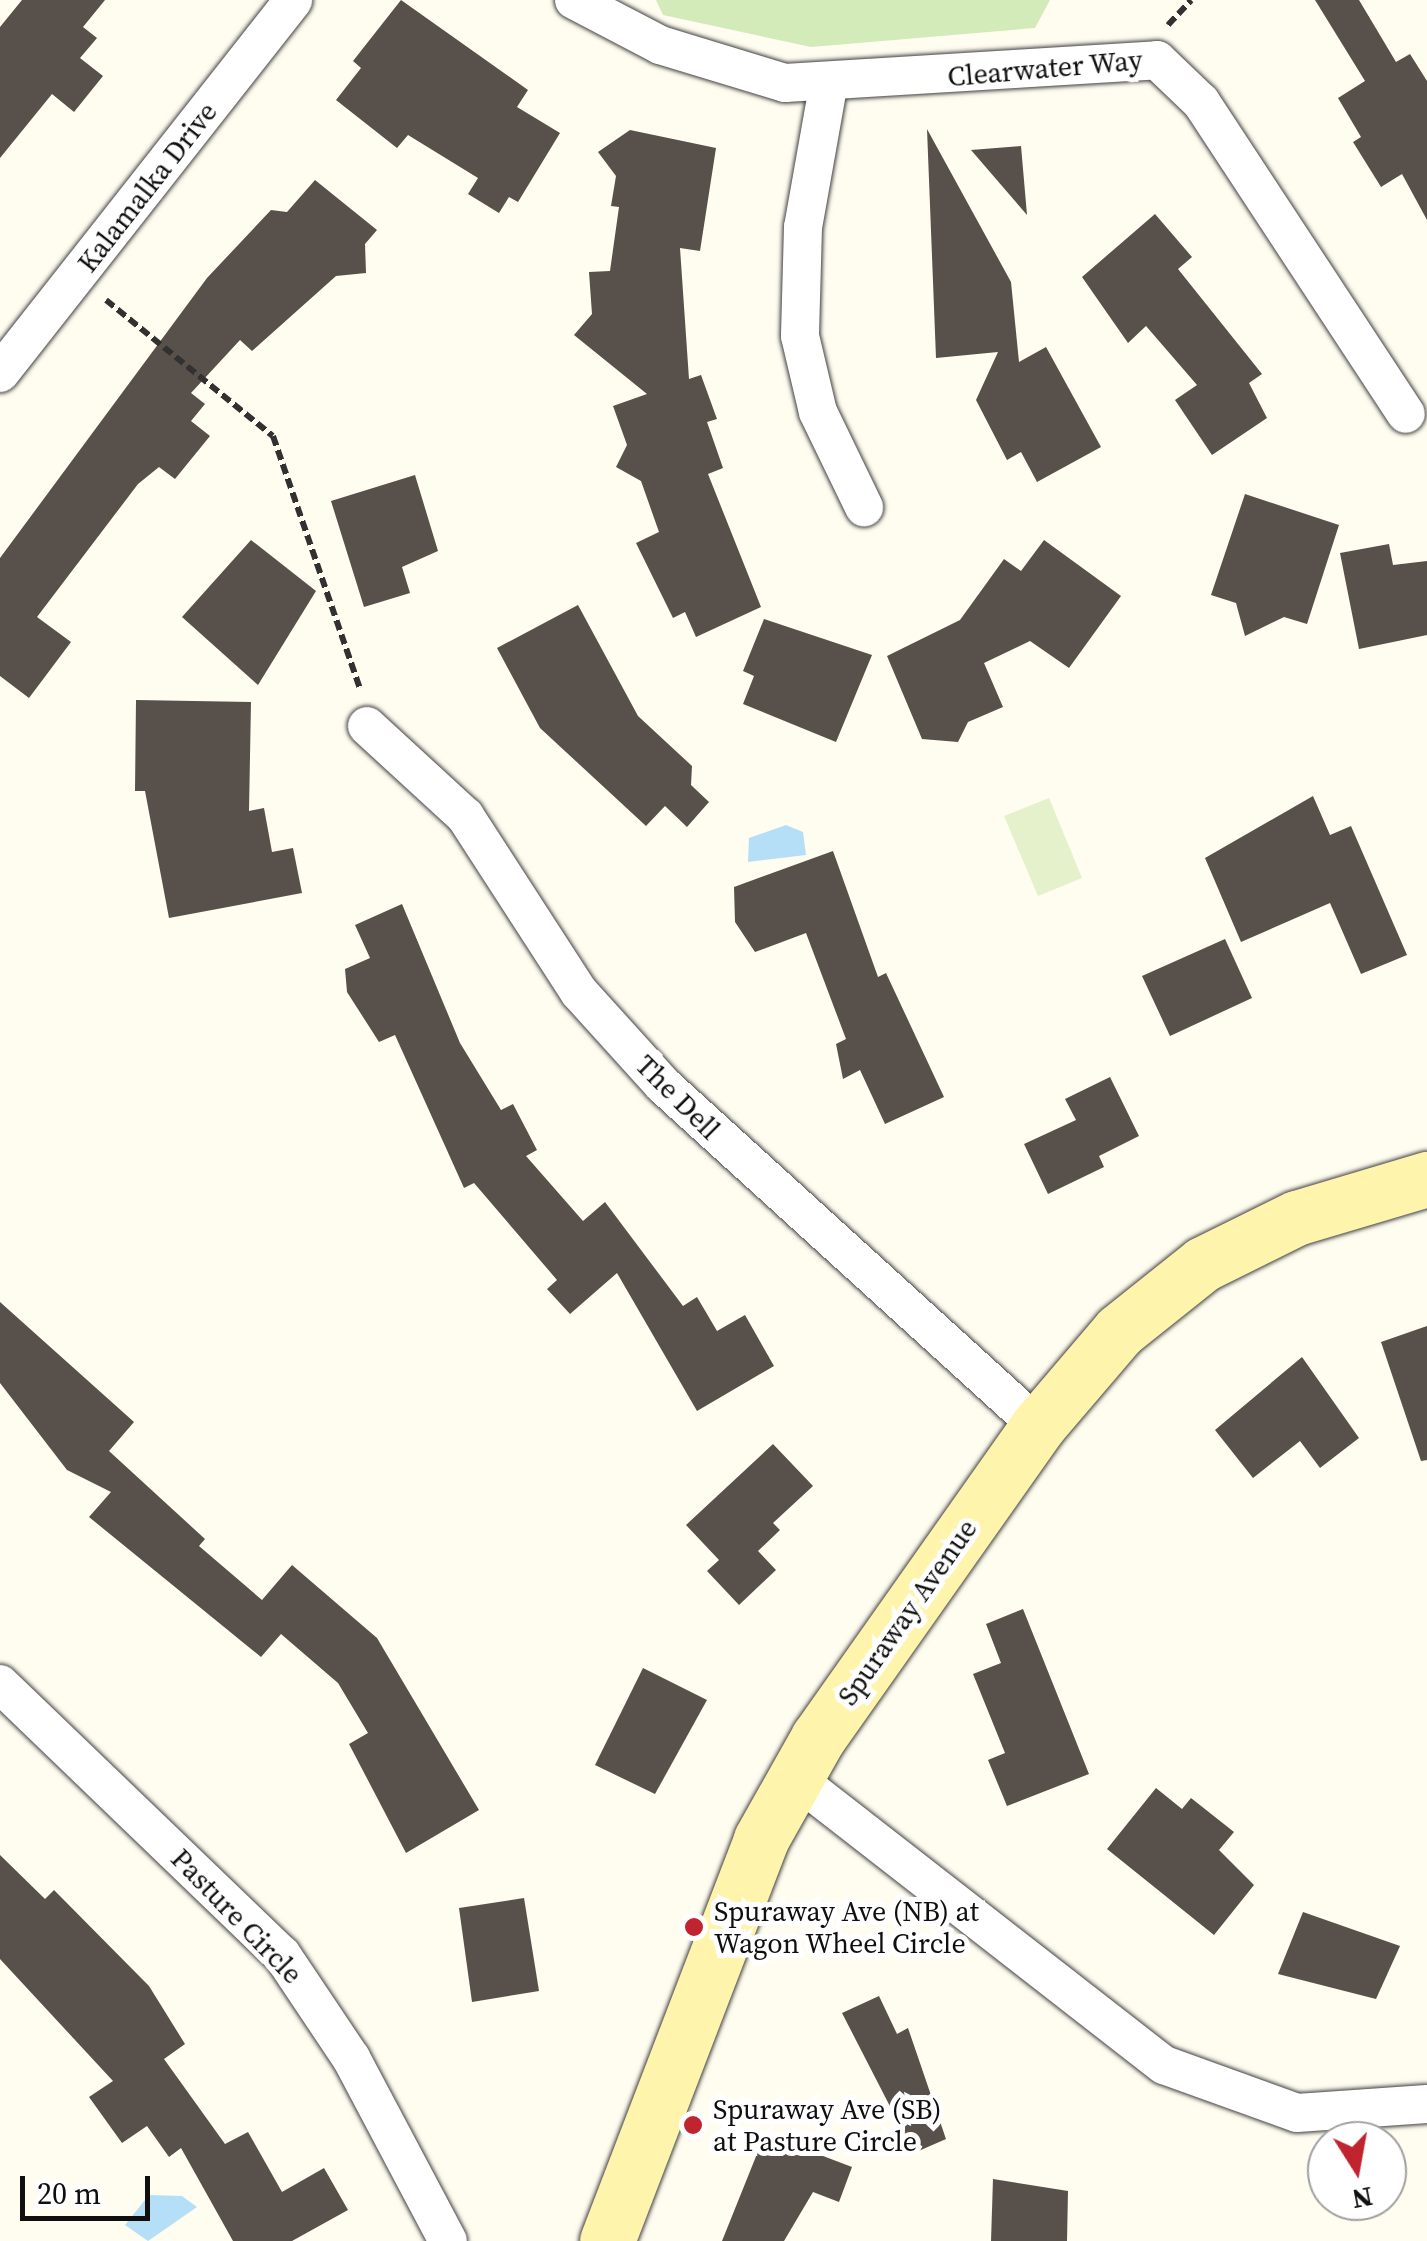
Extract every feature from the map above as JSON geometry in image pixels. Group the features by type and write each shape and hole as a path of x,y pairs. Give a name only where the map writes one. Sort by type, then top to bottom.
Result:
{"street":[{"name":"Kalamalka Drive","path":"0,374 293,0"},
{"name":"Clearwater Way","path":"574,0 700,60 828,86 1138,57 1171,66 1406,414"},
{"path":"828,86 803,226 800,336 818,412 864,508"},
{"name":"The Dell","path":"367,726 466,816 579,992 662,1085 1038,1426"},
{"name":"Spuraway Avenue","path":"607,2241 743,1877 795,1778 1038,1426 1118,1330 1204,1264 1296,1218 1427,1179"},
{"name":"Pasture Circle","path":"0,1684 282,1955 351,2058 448,2241"},
{"path":"795,1778 1164,2065 1297,2113 1427,2104"}],"path":[{"path":"130,321 273,436 357,672 367,726"}],"green space":[{"path":"656,0 1050,0 1035,28 811,47 663,15"},
{"path":"1049,798 1082,878 1038,896 1004,816"}],"water":[{"path":"786,825 803,832 806,855 748,862 749,838"},
{"path":"149,2195 182,2196 197,2207 148,2241 125,2225"}],"building":[{"path":"22,0 105,0 83,27 97,38 80,58 103,76 74,112 52,94 0,158 0,27"},
{"path":"401,0 528,90 517,107 560,133 518,202 509,197 499,213 468,194 478,178 408,135 397,148 336,100 361,68 353,61"},
{"path":"1315,0 1359,0 1396,62 1410,54 1427,81 1427,220 1402,174 1381,187 1353,142 1361,137 1338,98 1365,81"},
{"path":"927,129 1011,282 1019,362 1046,347 1101,447 1037,482 1021,452 1007,460 976,400 998,352 936,358"},
{"path":"630,130 716,148 700,251 680,248 689,379 701,375 717,419 707,422 723,468 708,474 761,607 696,637 685,612 673,618 636,543 659,532 641,481 616,467 627,445 613,406 647,394 574,335 592,314 589,272 610,271 619,207 611,206 616,176 598,152"},
{"path":"1021,146 1027,215 971,150"},
{"path":"315,180 377,230 365,244 366,273 336,276 252,351 240,340 191,393 205,404 191,421 210,436 175,479 159,467 138,484 37,617 71,642 29,698 0,676 0,558 207,278 271,210 287,212"},
{"path":"1155,214 1192,257 1178,269 1262,374 1249,383 1267,418 1212,455 1175,400 1197,385 1146,326 1128,343 1082,277"},
{"path":"415,475 438,551 402,567 410,593 364,607 331,501"},
{"path":"1245,494 1339,525 1307,624 1284,617 1245,636 1236,603 1211,595"},
{"path":"251,540 316,591 258,685 182,617"},
{"path":"1044,540 1121,596 1069,668 1030,641 984,663 1003,707 968,722 958,742 922,739 887,656 960,620 1004,559 1021,571"},
{"path":"1389,544 1393,565 1427,561 1427,635 1359,649 1340,553"},
{"path":"578,605 638,716 692,766 691,785 709,802 687,827 665,806 646,826 540,728 497,648"},
{"path":"764,619 872,655 836,742 743,704 754,676 743,671"},
{"path":"136,700 251,702 249,811 264,808 272,852 293,848 302,893 169,918 145,791 135,791"},
{"path":"1313,796 1330,835 1351,826 1407,955 1361,974 1330,903 1241,942 1205,858"},
{"path":"833,851 878,977 886,973 944,1097 885,1124 860,1070 843,1079 836,1044 846,1039 806,933 755,952 735,922 734,887"},
{"path":"402,904 460,1043 501,1110 513,1104 537,1150 526,1156 583,1221 605,1202 683,1306 697,1297 717,1331 745,1315 774,1366 697,1411 617,1273 570,1314 547,1289 557,1280 474,1183 464,1188 395,1035 379,1042 347,992 345,969 370,958 355,925"},
{"path":"1225,939 1252,998 1170,1036 1142,976"},
{"path":"1110,1077 1139,1136 1099,1156 1104,1167 1048,1194 1024,1144 1076,1120 1065,1099"},
{"path":"0,1302 134,1422 109,1451 205,1539 199,1546 262,1600 292,1565 377,1638 479,1810 406,1853 349,1744 368,1733 338,1683 281,1634 261,1657 89,1517 111,1492 67,1470 0,1383"},
{"path":"1427,1326 1427,1460 1421,1461 1381,1342"},
{"path":"1302,1357 1359,1438 1320,1468 1300,1441 1253,1478 1215,1430"},
{"path":"773,1444 813,1486 773,1523 780,1530 758,1551 776,1570 739,1605 707,1571 719,1560 686,1525"},
{"path":"1023,1609 1089,1774 1007,1806 988,1760 1005,1753 973,1674 1001,1663 986,1624"},
{"path":"643,1668 707,1700 655,1794 595,1765"},
{"path":"1156,1788 1182,1809 1191,1798 1234,1832 1219,1850 1254,1885 1214,1935 1107,1849"},
{"path":"0,1855 45,1899 54,1890 149,1986 185,2044 164,2059 225,2144 248,2132 282,2192 324,2168 348,2210 292,2241 233,2241 181,2148 169,2157 147,2126 122,2143 89,2097 113,2081 0,1959"},
{"path":"524,1898 539,1991 472,2002 459,1908"},
{"path":"1303,1912 1400,1946 1376,1999 1278,1974"},
{"path":"879,1996 897,2034 908,2028 946,2139 914,2153 842,2013"},
{"path":"765,2134 852,2167 839,2202 813,2192 784,2241 722,2241"},
{"path":"993,2179 1068,2191 1067,2241 991,2241"}],"place":[{"name":"Spuraway Ave (NB) at Wagon Wheel Circle","path":"694,1927"},
{"name":"Spuraway Ave (SB) at Pasture Circle","path":"693,2125"}]}
